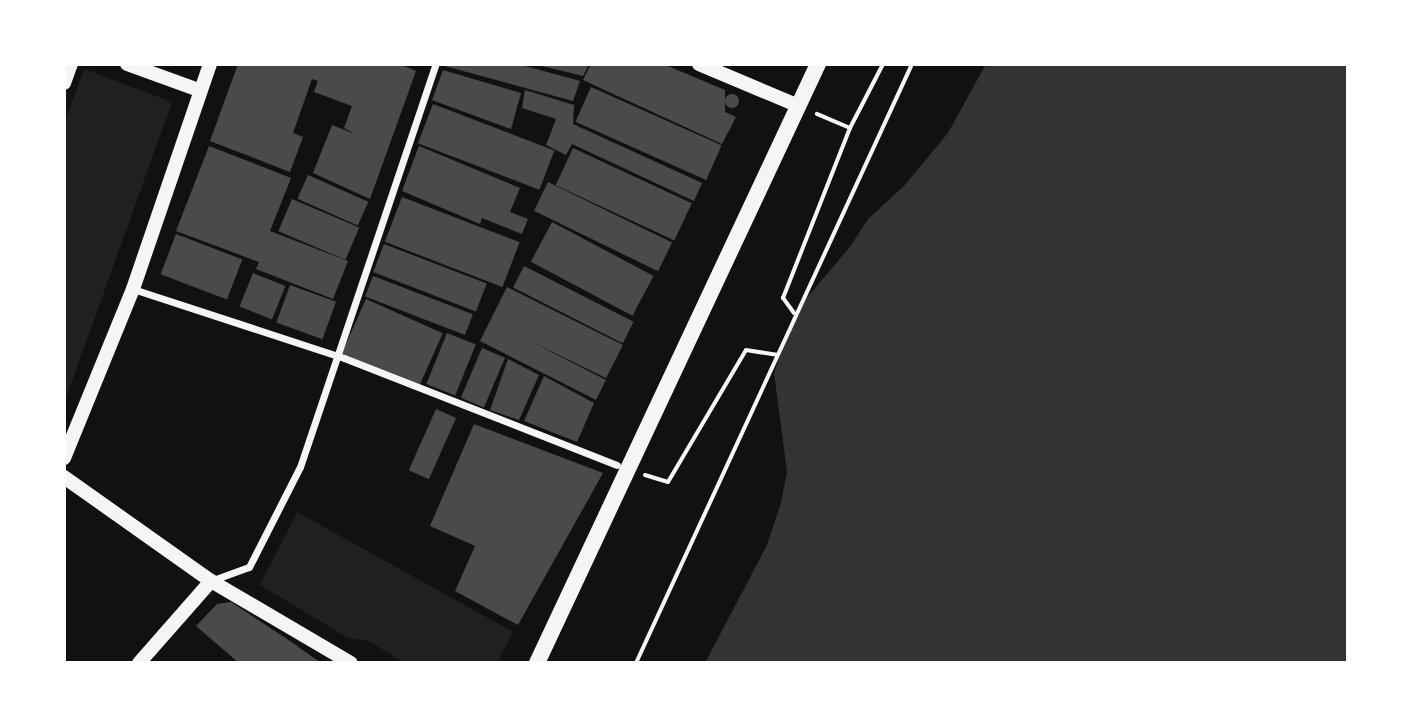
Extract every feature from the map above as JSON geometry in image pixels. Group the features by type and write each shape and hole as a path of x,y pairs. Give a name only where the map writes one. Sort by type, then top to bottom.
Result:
{"main road":[{"path":"537,663 622,467 818,64"}],"street":[{"path":"64,83 71,64"},
{"path":"127,64 199,90"},
{"path":"64,458 133,289 210,64"},
{"path":"139,663 211,581 249,567 279,515 300,467 436,64"},
{"path":"699,64 799,106"},
{"path":"133,289 336,355 622,467"},
{"path":"65,479 211,581 351,663"}],"path":[{"path":"794,313 783,298 850,128 883,64"},
{"path":"636,663 912,64"},
{"path":"799,106 850,128"},
{"path":"622,467 668,482 746,350 777,355"}],"shaded area":[{"path":"986,64 1348,64 1348,663 705,663 767,545 781,503 787,472 774,373 794,313 849,248 868,219 904,186 948,133"},
{"path":"84,69 172,102 64,404 64,123"},
{"path":"297,512 513,632 497,663 404,663 369,641 348,638 260,585"}],"building":[{"path":"238,64 399,64 416,71 370,199 313,173 332,125 355,134 344,128 352,106 314,92 318,81 312,79 293,133 303,137 290,172 210,141"},
{"path":"518,64 580,81 573,101 441,65"},
{"path":"534,64 589,64 583,76"},
{"path":"591,64 663,64 725,90 725,112 736,117 722,144 583,80"},
{"path":"443,70 521,93 511,129 432,100"},
{"path":"591,87 722,145 706,180 576,122"},
{"path":"525,90 574,105 573,124 702,183 694,201 572,144 566,155 546,145 556,119 522,108"},
{"path":"732,94 739,101 732,108 725,101"},
{"path":"433,104 554,151 539,190 418,143"},
{"path":"209,146 291,178 270,231 348,261 333,299 256,269 259,262 176,231"},
{"path":"419,146 520,188 510,212 528,219 522,234 482,218 480,224 402,191"},
{"path":"573,148 692,203 674,241 556,185"},
{"path":"308,175 368,202 358,226 297,199"},
{"path":"548,182 672,242 658,271 534,211"},
{"path":"402,197 520,242 502,287 385,242"},
{"path":"292,199 359,228 346,260 278,231"},
{"path":"552,222 654,276 632,316 531,262"},
{"path":"176,234 242,259 227,300 161,274"},
{"path":"384,244 487,283 476,311 373,272"},
{"path":"524,266 634,322 623,343 513,287"},
{"path":"253,273 285,286 272,319 240,306"},
{"path":"373,276 473,314 465,335 365,297"},
{"path":"290,285 336,302 322,339 276,323"},
{"path":"507,287 623,345 606,378 528,340 606,380 596,400 480,341"},
{"path":"366,299 443,333 418,388 342,354"},
{"path":"447,333 476,345 455,396 426,384"},
{"path":"482,348 505,358 484,407 461,398"},
{"path":"508,359 539,375 519,420 490,410"},
{"path":"544,376 594,403 577,442 524,421"},
{"path":"436,409 456,418 429,479 409,470"},
{"path":"474,424 603,473 518,625 455,591 475,546 430,526"},
{"path":"231,602 321,663 239,663 196,626 217,604"}]}
